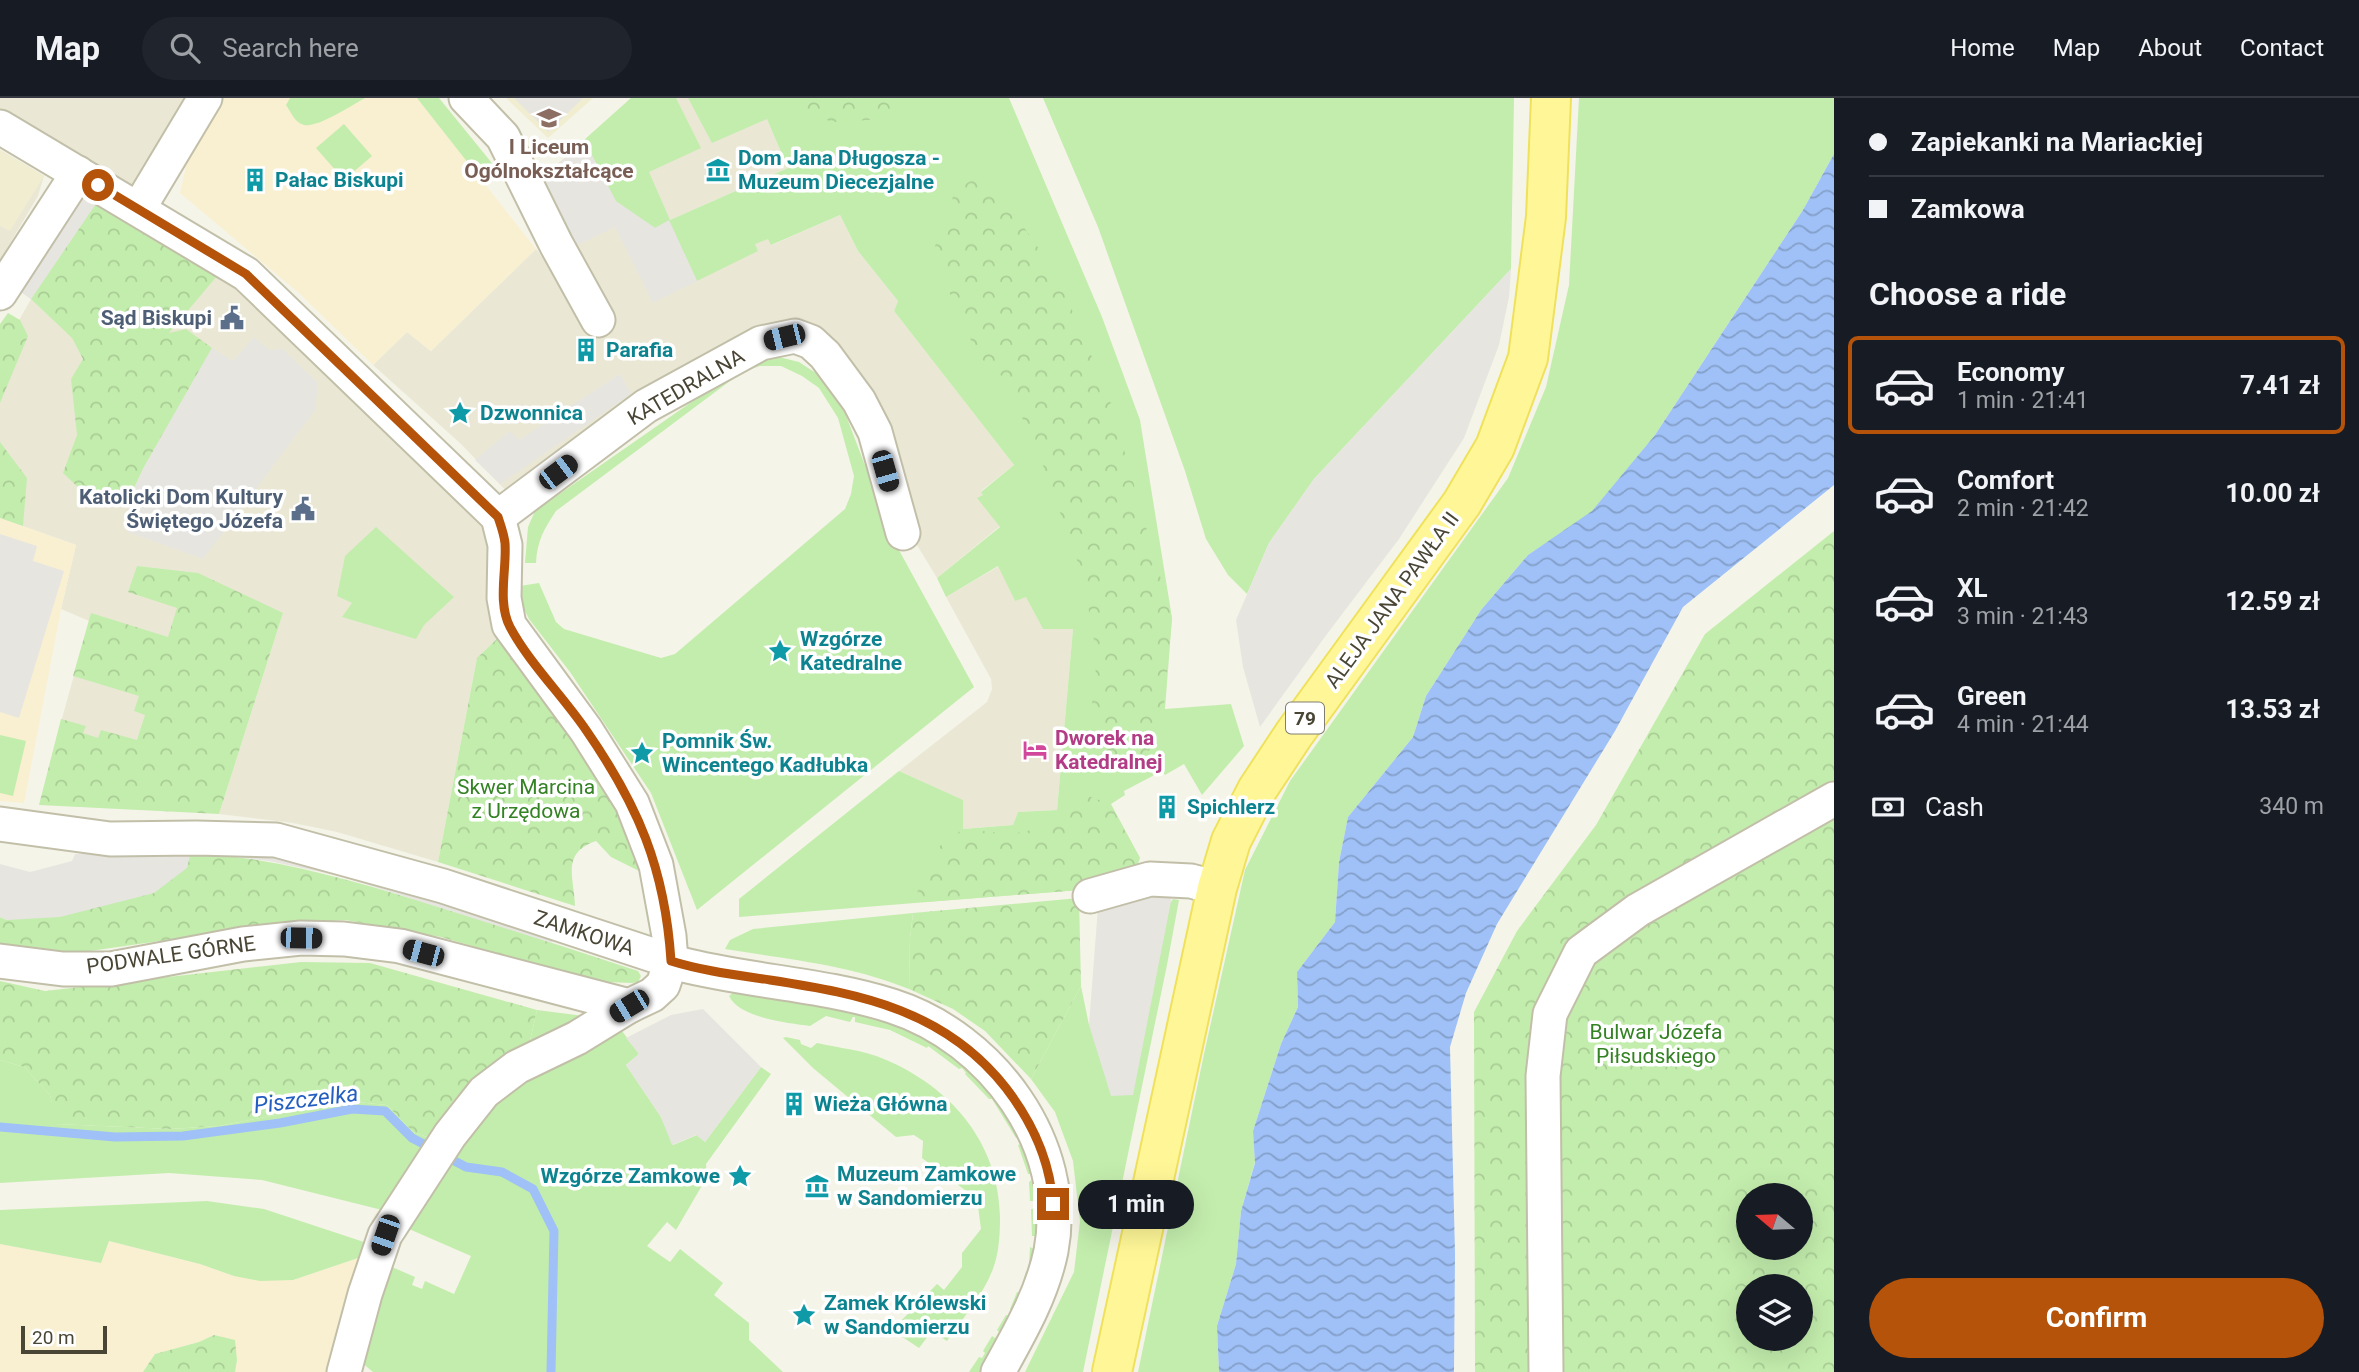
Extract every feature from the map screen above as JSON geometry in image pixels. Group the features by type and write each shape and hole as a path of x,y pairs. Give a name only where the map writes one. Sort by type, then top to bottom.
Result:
{"main road":[{"name":"ALEJA JANA PAWŁA II","path":"1112,1372 1217,888 1231,841 1257,790 1294,734 1455,513 1495,447 1528,358 1546,217 1551,98"}],"street":[{"path":"139,208 205,98"},
{"path":"466,98 503,137 556,244 598,320"},
{"path":"0,127 246,274 498,517 505,545 504,598 509,625 586,730 632,803 656,865 671,961 663,985 652,995 577,1038 517,1068 485,1092 450,1135 385,1235 365,1294 344,1372"},
{"path":"0,293 78,173"},
{"name":"KATEDRALNA","path":"498,517 646,406 761,343 795,336 811,342 825,355 859,401 875,432 903,533"},
{"path":"1546,1372 1543,1076 1550,1014 1581,952 1639,910 1834,799"},
{"name":"ZAMKOWA","path":"0,824 110,839 276,840 443,886 706,971 850,994 895,1007 937,1026 973,1052 998,1077 1021,1108 1047,1160 1054,1219 1051,1251 1026,1321 998,1372"},
{"path":"1090,897 1150,879 1192,881 1217,888"},
{"name":"PODWALE GÓRNE","path":"0,961 63,969 111,968 243,944 301,938 344,939 400,946 629,1006"}],"shaded area":[{"path":"0,98 194,98 141,183 129,188 0,112"},
{"path":"223,98 417,98 536,249 431,351 407,332 373,365 300,294 180,193 190,149"},
{"name":"I Liceum Ogólnokształcące","path":"506,98 593,98 548,138"},
{"name":"I Liceum Ogólnokształcące","path":"514,98 583,98 548,132"},
{"path":"631,98 759,98 788,168 670,220 758,251 754,244 768,238 772,245 840,215 858,251 898,301 894,311 1014,465 981,491 1000,526 937,578 909,532 809,335 513,498 461,444 373,365 407,332 431,351 536,249 591,324 539,181"},
{"path":"584,140 616,201 655,228 669,220 697,281 653,303 615,227 574,247 539,181"},
{"path":"0,150 44,176 38,196 0,260"},
{"path":"0,150 44,176 10,231 0,226"},
{"path":"75,192 228,283 267,311 486,516 500,636 477,658 438,862 337,832 293,823 219,814 283,613 193,779 56,740 89,621 61,609 76,545 0,518 0,354 31,299 11,285"},
{"path":"75,192 95,205 31,299 11,285"},
{"path":"1511,269 1509,297 1499,345 1464,438 1399,539 1260,727 1243,667 1236,620 1269,543 1314,479"},
{"path":"254,337 269,350 283,349 318,383 315,410 203,559 128,532 127,503 144,467 212,348 233,361"},
{"path":"620,374 631,394 500,484 475,460 510,431 519,440"},
{"path":"0,518 76,545 24,803 0,801"},
{"path":"0,534 37,546 33,561 64,571 19,718 0,712"},
{"path":"999,566 1015,601 1026,596 1043,629 1073,629 1057,810 1018,812 1013,825 963,829 962,800 899,771 987,702 992,689 991,679 946,597"},
{"path":"196,838 559,925 552,943 340,876 269,861 191,852"},
{"path":"191,852 187,868 154,893 60,917 7,920 0,917 0,864 30,872 72,861 75,854"},
{"path":"1175,881 1133,1095 1111,1096 1089,1025 1099,894"},
{"path":"703,1009 761,1067 705,1142 696,1135 672,1145 661,1117 626,1065 639,1054 626,1038 671,1015"},
{"path":"109,1241 200,1264 234,1276 293,1280 361,1257 326,1372 235,1372 237,1360 214,1335 155,1354 143,1372 0,1372 0,1244 100,1263"}],"green space":[{"path":"290,98 365,98 326,120 304,125 296,120 286,105"},
{"path":"417,98 439,98 491,162 491,178 483,182"},
{"path":"631,98 676,98 701,148 649,172 670,220 788,168 767,119 712,143 688,98 1009,98 1102,317 1140,420 1172,618 1165,709 1231,704 1244,746 1202,795 1184,764 1165,775 1162,771 1124,791 1125,795 1111,804 1140,858 1079,890 739,917 739,899 899,771 963,800 963,829 1013,825 1018,812 1057,810 1073,629 1043,629 1026,597 1015,601 998,566 946,597 937,578 1000,527 977,498 1014,465 894,311 898,301 858,251 840,215 771,245 768,239 755,244 758,251 697,281 669,221 655,228 615,201 584,140"},
{"path":"791,98 927,98 869,120 831,122"},
{"path":"1043,98 1514,98 1511,269 1314,479 1269,543 1247,594 1228,575 1206,539 1185,471 1098,227"},
{"path":"1579,98 1834,98 1834,154 1803,210 1655,435 1592,512 1528,555 1481,610 1426,696 1413,737 1348,817 1339,862 1335,922 1297,972 1298,1007 1281,1044 1253,1131 1255,1162 1241,1211 1236,1264 1217,1326 1219,1372 1138,1372 1245,870 1290,781 1508,478 1546,387 1569,285"},
{"path":"344,124 372,156 344,180 316,148"},
{"path":"972,180 1007,203 1057,275 1109,397 1172,618 1163,717 1145,761 1114,773 1090,770 1087,746 1097,658 1083,577 1039,454 1003,377 978,356 932,254 955,191"},
{"path":"95,205 217,276 169,333 186,329 212,348 144,467 127,503 81,490 63,473 77,435 71,379 83,359 72,338 31,299"},
{"path":"8,313 20,320 28,336 0,403 0,324"},
{"path":"779,357 799,362 825,379 845,413 894,541 974,687 697,910 651,793 570,672 529,619 523,607 520,586 539,583 556,622 564,629 661,658 675,654 845,509 854,476 838,418 819,388 802,376 781,366 760,366 742,372 556,511 542,536 536,563 525,563 528,527 535,511 746,364"},
{"path":"0,442 27,478 23,526 0,518"},
{"path":"376,527 454,597 424,625 416,639 342,617 352,603 337,596 345,556"},
{"name":"Bulwar Józefa Piłsudskiego","path":"1834,531 1834,1372 1475,1372 1474,1012 1517,931 1596,825 1705,634"},
{"path":"137,566 198,573 283,613 219,814 39,805 61,719 86,726 83,733 98,738 101,730 137,740 145,715 134,711 139,696 73,676 91,613 168,637 177,608 128,592"},
{"name":"Skwer Marcina z Urzędowa","path":"500,636 614,798 641,872 611,857 596,841 585,846 578,852 572,867 575,906 438,862 477,658"},
{"path":"0,735 26,741 13,796 0,793"},
{"path":"1074,791 1110,804 1140,858 1134,875 1079,890 925,902 915,898 933,851 963,829 1010,834 1069,823"},
{"path":"191,852 257,860 351,881 614,963 638,971 641,976 638,982 632,983 605,982 441,937 345,920 271,925 76,953 0,943 0,917 7,920"},
{"path":"1079,898 1081,986 1031,1079 985,1031 953,1009 909,989 913,913"},
{"path":"1173,899 1179,900 1167,965 1083,1372 1025,1372 1074,1272 1080,1221 1073,1161 1055,1112 1031,1079 1081,986 1089,1025"},
{"path":"913,913 909,989 842,968 725,949 730,940 753,929"},
{"path":"301,962 370,963 537,1010 530,1041 498,1061 473,1083 427,1137 413,1132 387,1105 347,1101 219,1126 170,1129 56,1124 50,1095 24,1067 0,1060 0,981 45,991"},
{"path":"737,990 842,1008 883,1019 919,1034 966,1068 1003,1108 1016,1130 1027,1155 1033,1180 1037,1207 1035,1252 1032,1266 1029,1264 1030,1247 1034,1249 1035,1236 1032,1236 1031,1209 1034,1209 1033,1201 1030,1201 1029,1182 1032,1180 1018,1145 1021,1144 1019,1137 1016,1138 992,1099 989,1099 962,1068 959,1069 928,1046 927,1048 890,1030 855,1022 855,1017 850,1022 826,1016 810,1026 753,1014 743,1010 729,996"},
{"path":"537,1010 584,1016 584,1022 530,1041"},
{"path":"622,1031 639,1054 626,1065 661,1117 673,1145 697,1135 705,1142 761,1067 771,1074 706,1164 707,1177 676,1230 667,1222 647,1246 670,1262 680,1249 723,1283 714,1295 749,1323 749,1340 783,1372 373,1372 361,1362 392,1267 415,1277 412,1285 422,1289 425,1281 454,1294 471,1256 409,1229 471,1131 497,1102 525,1080"},
{"path":"783,1038 800,1040 801,1044 811,1048 817,1043 868,1053 908,1071 950,1102 981,1142 991,1165 997,1190 1000,1217 998,1250 984,1288 947,1341 932,1331 919,1348 892,1330 937,1284 944,1290 962,1267 962,1253 981,1229 977,1199 922,1158 923,1141 914,1135 896,1137 813,1068"},
{"path":"0,1060 24,1067 50,1095 57,1124 170,1129 219,1126 347,1101 387,1105 413,1132 427,1137 382,1210 262,1180 169,1173 0,1183"},
{"path":"207,1201 264,1209 367,1243 361,1257 293,1280 260,1281 109,1241 101,1263 0,1244 0,1210"},
{"path":"1032,1267 1017,1305 981,1372 969,1372 979,1357 982,1358 992,1336 995,1338 999,1332 997,1330 1006,1315 1012,1312 1010,1309 1017,1292 1020,1293 1026,1271 1029,1272"},
{"path":"214,1335 235,1340 235,1372 143,1372 155,1354"}],"water":[{"path":"1834,154 1834,485 1683,607 1615,731 1497,924 1466,993 1450,1047 1455,1254 1454,1372 1219,1372 1217,1326 1236,1264 1241,1211 1255,1163 1253,1131 1281,1044 1298,1007 1297,972 1335,922 1339,862 1348,817 1413,737 1426,696 1481,610 1528,555 1592,511 1655,435 1803,210"}],"waterway":[{"name":"Piszczelka","path":"0,1127 115,1137 183,1136 280,1123 352,1109 385,1111 412,1138 433,1149"},
{"name":"Piszczelka","path":"445,1156 466,1167 502,1172 533,1189 554,1231 551,1372"}],"place":[{"name":"I Liceum Ogólnokształcące","path":"549,118"},
{"name":"Dom Jana Długosza - Muzeum Diecezjalne","path":"718,170"},
{"name":"Pałac Biskupi","path":"255,180"},
{"name":"Sąd Biskupi","path":"232,318"},
{"name":"Parafia","path":"586,350"},
{"name":"Dzwonnica","path":"460,413"},
{"name":"Katolicki Dom Kultury Świętego Józefa","path":"303,509"},
{"name":"Wzgórze Katedralne","path":"780,651"},
{"name":"Dworek na Katedralnej","path":"1035,750"},
{"name":"Pomnik Św. Wincentego Kadłubka","path":"642,753"},
{"name":"Spichlerz","path":"1167,807"},
{"name":"Wieża Główna","path":"794,1104"},
{"name":"Wzgórze Zamkowe","path":"740,1176"},
{"name":"Muzeum Zamkowe w Sandomierzu","path":"817,1186"},
{"name":"Zamek Królewski w Sandomierzu","path":"804,1315"}],"route":[{"path":"98,185 246,274 498,517 504,533 504,598 509,625 586,730 632,803 656,865 671,961 706,971 850,994 895,1007 937,1026 973,1052 998,1077 1021,1108 1047,1160 1053,1204"}]}
